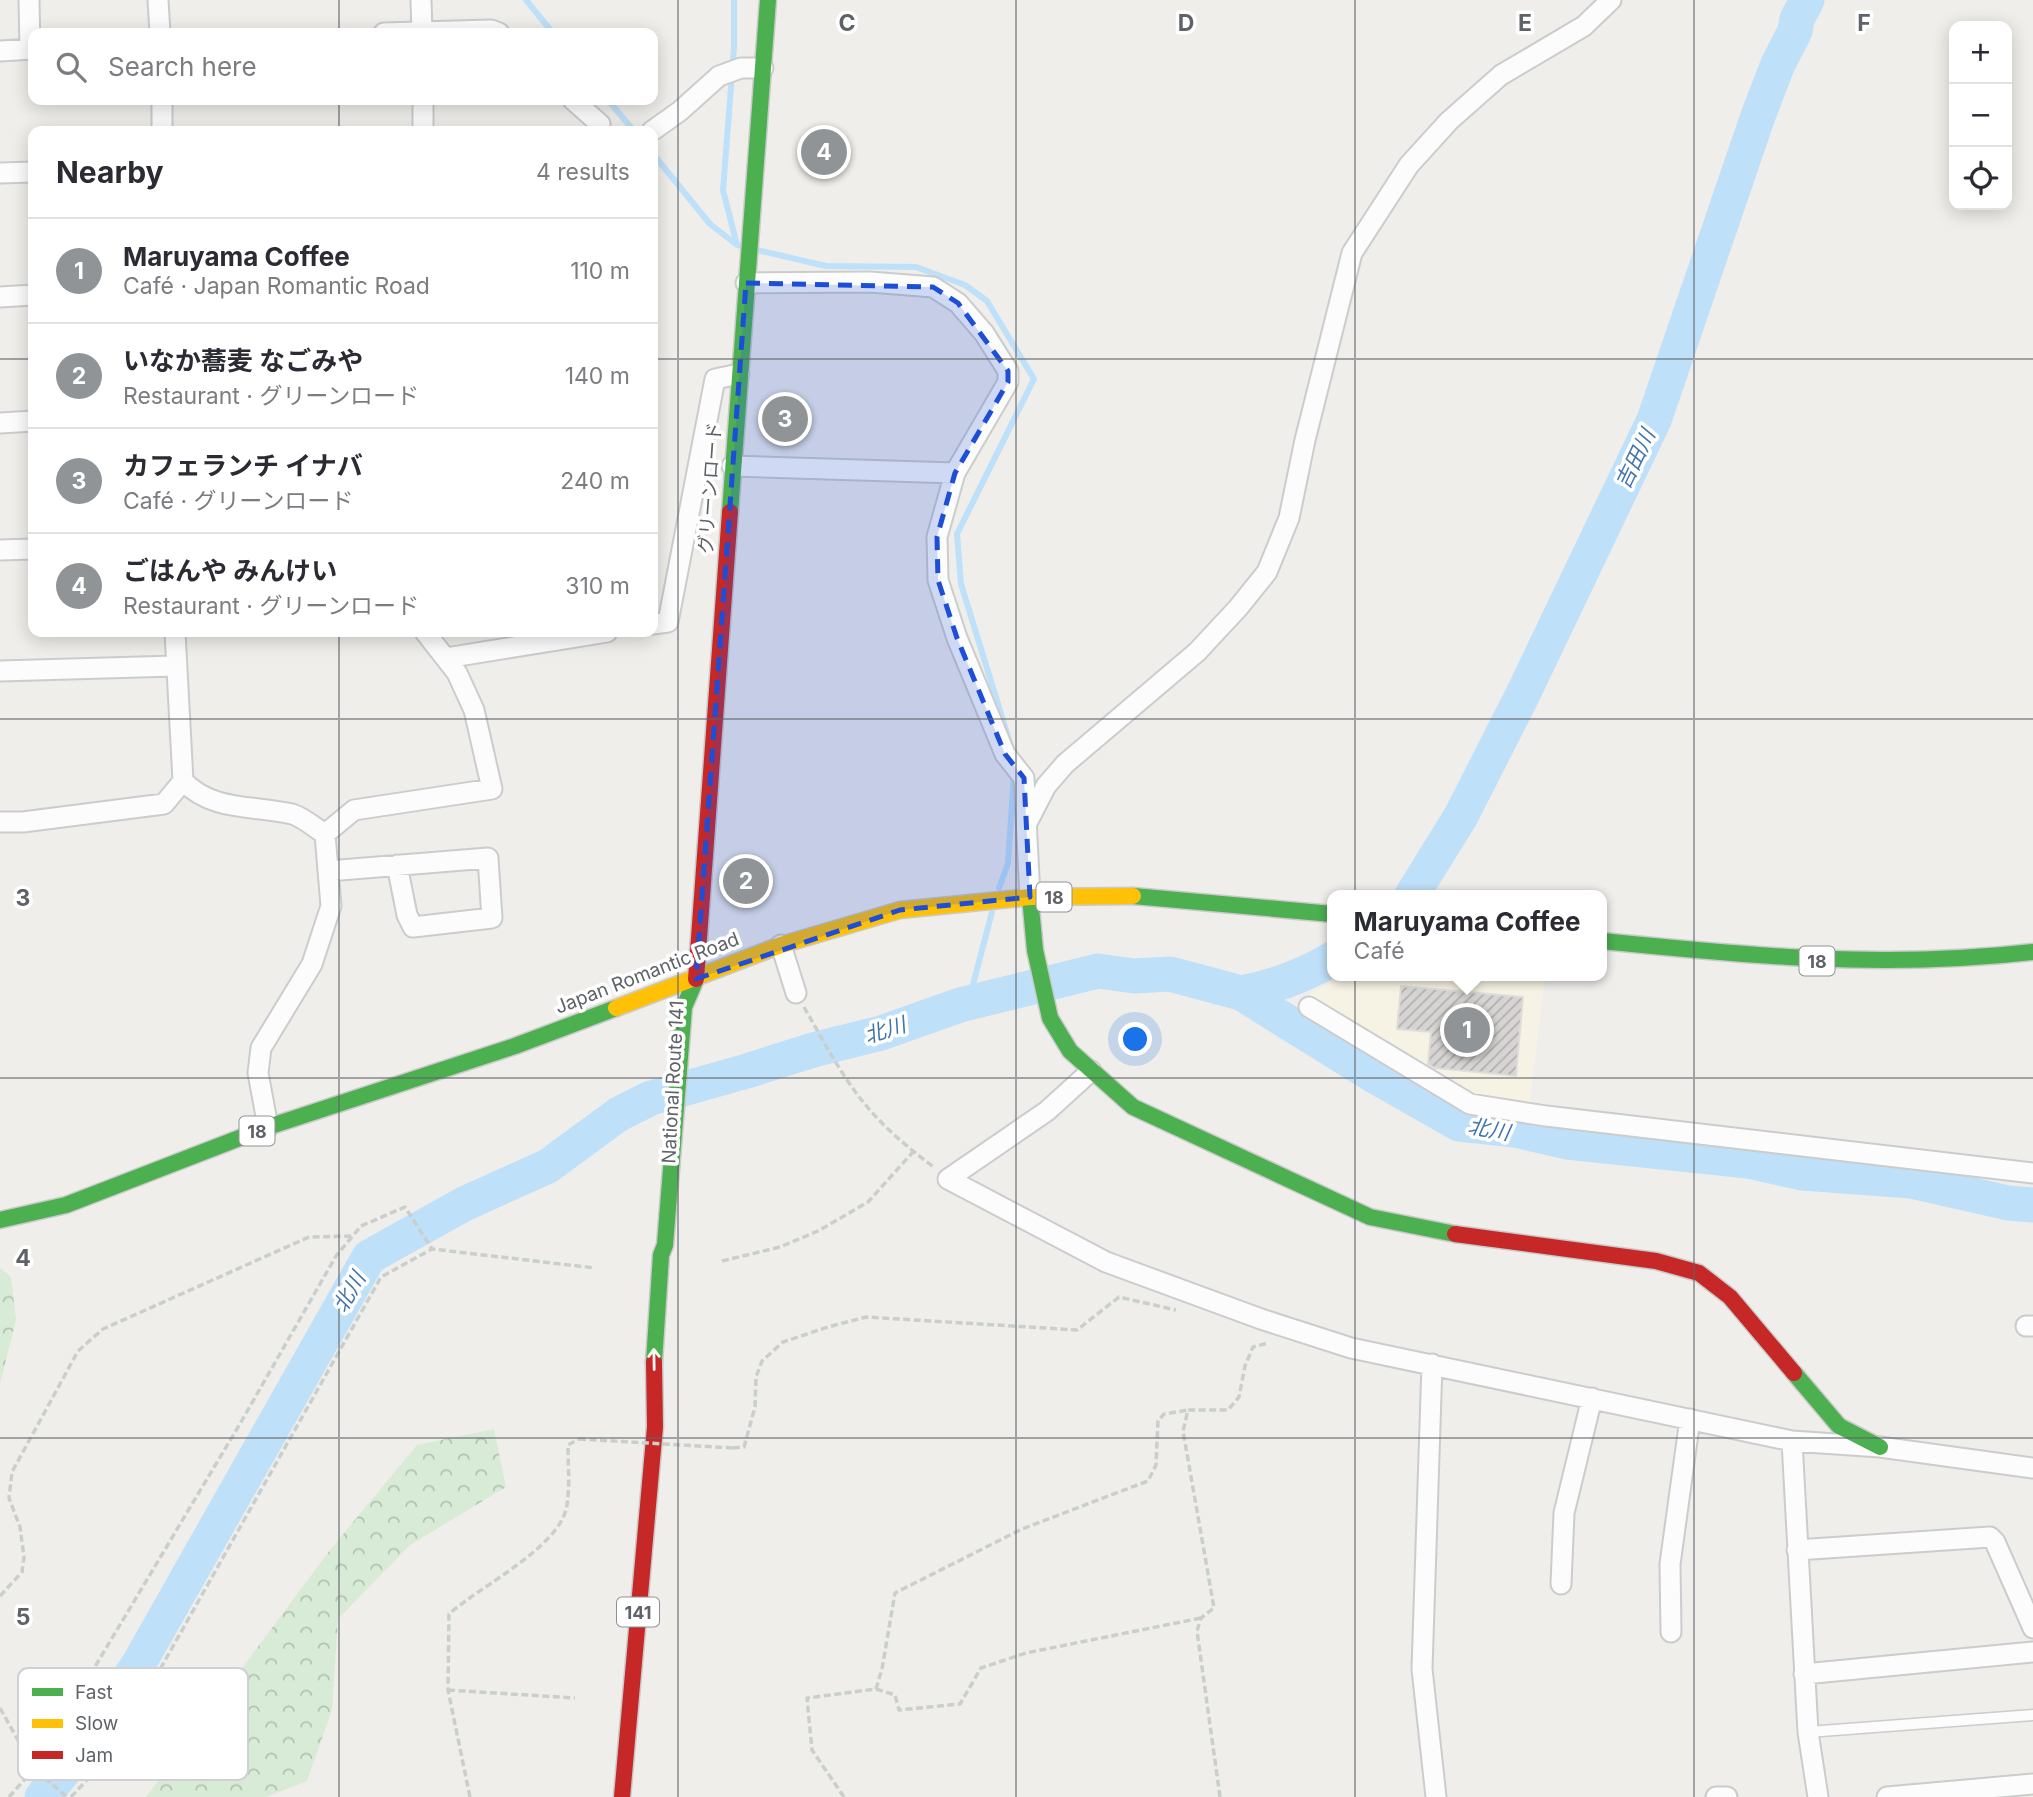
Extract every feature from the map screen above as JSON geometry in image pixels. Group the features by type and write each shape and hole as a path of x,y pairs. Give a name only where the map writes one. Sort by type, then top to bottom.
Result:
{"main road":[{"name":"グリーンロード","path":"696,979 768,0"},
{"name":"Japan Romantic Road","path":"0,1220 66,1205 268,1126 515,1046 781,945 900,910 1030,897 1132,896 1327,914"},
{"path":"1030,897 1035,950 1050,1018 1070,1051 1133,1107 1370,1217 1445,1233 1657,1261 1699,1273 1730,1297 1839,1426 1880,1447"},
{"name":"18","path":"1607,942 1801,961 1877,963 2033,952"},
{"name":"National Route 141","path":"696,979 702,1009"},
{"name":"National Route 141","path":"622,1797 655,1427 654,1344 661,1255 665,1245 684,1007 696,979"},
{"name":"National Route 141","path":"655,1427 669,1377"}],"street":[{"path":"29,0 31,28"},
{"path":"158,0 160,28"},
{"path":"421,0 422,28"},
{"path":"1028,821 1046,786 1065,764 1198,652 1267,572 1289,518 1305,440 1352,253 1409,165 1449,121 1501,75 1584,26 1611,0"},
{"path":"0,51 28,49"},
{"path":"658,127 719,76 741,68 763,68"},
{"path":"162,105 162,126"},
{"path":"423,105 423,126"},
{"path":"579,105 600,126"},
{"path":"0,173 28,172"},
{"path":"746,283 870,282 933,287 958,303 984,333 1008,371 1008,382 954,473 937,537 938,580 957,638 1005,754 1024,778 1030,897"},
{"path":"0,296 28,295"},
{"path":"658,623 667,622 715,379 740,374"},
{"path":"0,423 28,421"},
{"path":"733,466 954,473"},
{"path":"0,550 28,549"},
{"path":"175,637 183,781 196,794 241,808 295,814 325,834"},
{"path":"325,834 354,810 492,789 474,710 457,673 429,637"},
{"path":"446,659 577,637"},
{"path":"0,671 176,666"},
{"path":"0,822 23,822 164,804 183,781"},
{"path":"268,1126 258,1073 261,1048 312,964 331,906 325,834"},
{"path":"328,871 397,865 488,858 492,918 413,928 407,915 397,865"},
{"path":"781,945 796,993"},
{"path":"1309,1007 1470,1104 1546,1116 2033,1172"},
{"path":"1091,1072 1047,1111 948,1179 1106,1262 1261,1319 1351,1348 1792,1441 1880,1447 2033,1468"},
{"path":"1432,1364 1422,1669 1436,1797"},
{"path":"1562,1584 1564,1513 1592,1398"},
{"path":"1671,1632 1670,1564 1690,1419"},
{"path":"1792,1441 1808,1732 1818,1797"},
{"path":"1797,1550 1990,1537 1995,1542 2033,1628"},
{"path":"1804,1674 2033,1652"},
{"path":"1887,1797 2033,1784"},
{"path":"1716,1797 1727,1797"}],"lane":[{"path":"1808,1732 2033,1715"}],"path":[{"path":"796,993 833,1059 869,1109 913,1152 948,1179"},
{"path":"722,1261 780,1247 818,1231 868,1202 913,1152"},
{"path":"94,1668 241,1422 336,1255 361,1226 405,1208 432,1249"},
{"path":"0,1596 22,1572 24,1557 20,1527 9,1498 12,1472 78,1351 103,1329 309,1237 353,1236"},
{"path":"161,1668 381,1277 432,1249 595,1268"},
{"path":"470,1797 448,1690 449,1614 531,1554 560,1527 567,1507 568,1445 579,1439 744,1447 755,1407 756,1377 762,1361 783,1342 866,1317 1077,1330 1119,1297 1184,1312"},
{"path":"876,1689 895,1593 1022,1529 1148,1481 1156,1465 1158,1421 1164,1414 1188,1410 1228,1410 1238,1396 1253,1347 1274,1341"},
{"path":"844,1797 812,1750 807,1698 876,1689 895,1695 899,1710 960,1704 981,1668 1026,1653 1202,1618 1214,1608 1183,1431 1188,1410"},
{"path":"1202,1618 1197,1631 1220,1797"},
{"path":"448,1690 575,1698"},
{"path":"0,1708 18,1740"},
{"path":"9,1797 24,1780"},
{"path":"47,1780 69,1797 86,1780"}],"highlighted area":[{"path":"746,283 933,287 958,303 1008,371 1008,382 955,473 937,537 938,580 957,638 1005,754 1024,778 1030,897 900,910 696,979"}],"shaded area":[{"path":"1334,981 1544,981 1528,1115 1449,1091 1323,1006 1310,994"}],"green space":[{"path":"0,1268 11,1277 16,1320 0,1384"},
{"path":"494,1429 506,1487 410,1545 338,1619 332,1710 307,1781 266,1797 146,1797 159,1780 248,1780 248,1668 242,1668 330,1550 417,1445"}],"building":[{"path":"1401,986 1523,997 1516,1076 1435,1068 1428,1064 1431,1032 1397,1029"}],"waterway":[{"path":"526,0 549,28"},
{"path":"734,0 734,48 723,190 737,245 743,246"},
{"name":"吉田川","path":"1415,890 1461,816 1523,694 1654,420 1758,116 1807,0"},
{"path":"612,105 630,126"},
{"path":"658,160 710,224 737,245"},
{"path":"757,250 826,266 916,267 965,285 987,301 1034,379 957,534 961,584 1010,743"},
{"path":"999,888 1008,863 1014,774"},
{"path":"960,1005 970,996 992,912"},
{"name":"吉田川","path":"1241,993 1288,980 1327,962"},
{"name":"北川","path":"136,1668 369,1257 464,1204 548,1166 619,1114 651,1098 813,1050 881,1033 960,1005 1098,971 1134,976 1170,974 1241,993 1371,1074 1459,1124 1515,1130 1567,1142 1748,1161 1802,1173 1911,1181 2008,1203 2033,1205"},
{"name":"北川","path":"42,1797 56,1780"}],"traffic: fast":[{"path":"730,512 768,0"},
{"path":"1133,896 1327,914"},
{"path":"1030,897 1035,950 1050,1018 1070,1051 1133,1107 1370,1217 1455,1234"},
{"path":"1607,941 1817,959 1924,960 2033,952"},
{"path":"654,1362 684,1007 696,979"},
{"path":"0,1220 66,1205 268,1127 515,1046 616,1008"},
{"path":"1794,1373 1839,1426 1880,1447"}],"traffic: slow":[{"path":"616,1008 781,945 900,910 1030,897 1133,896"}],"traffic: jam":[{"path":"696,979 730,512"},
{"path":"1455,1234 1656,1261 1699,1273 1730,1297 1794,1373"},
{"path":"622,1797 655,1427 654,1362"}],"place":[{"name":"ごはんや みんけい","path":"824,152"},
{"name":"カフェランチ イナバ","path":"785,419"},
{"name":"いなか蕎麦 なごみや","path":"746,881"},
{"name":"Maruyama Coffee","path":"1467,1030"}]}
